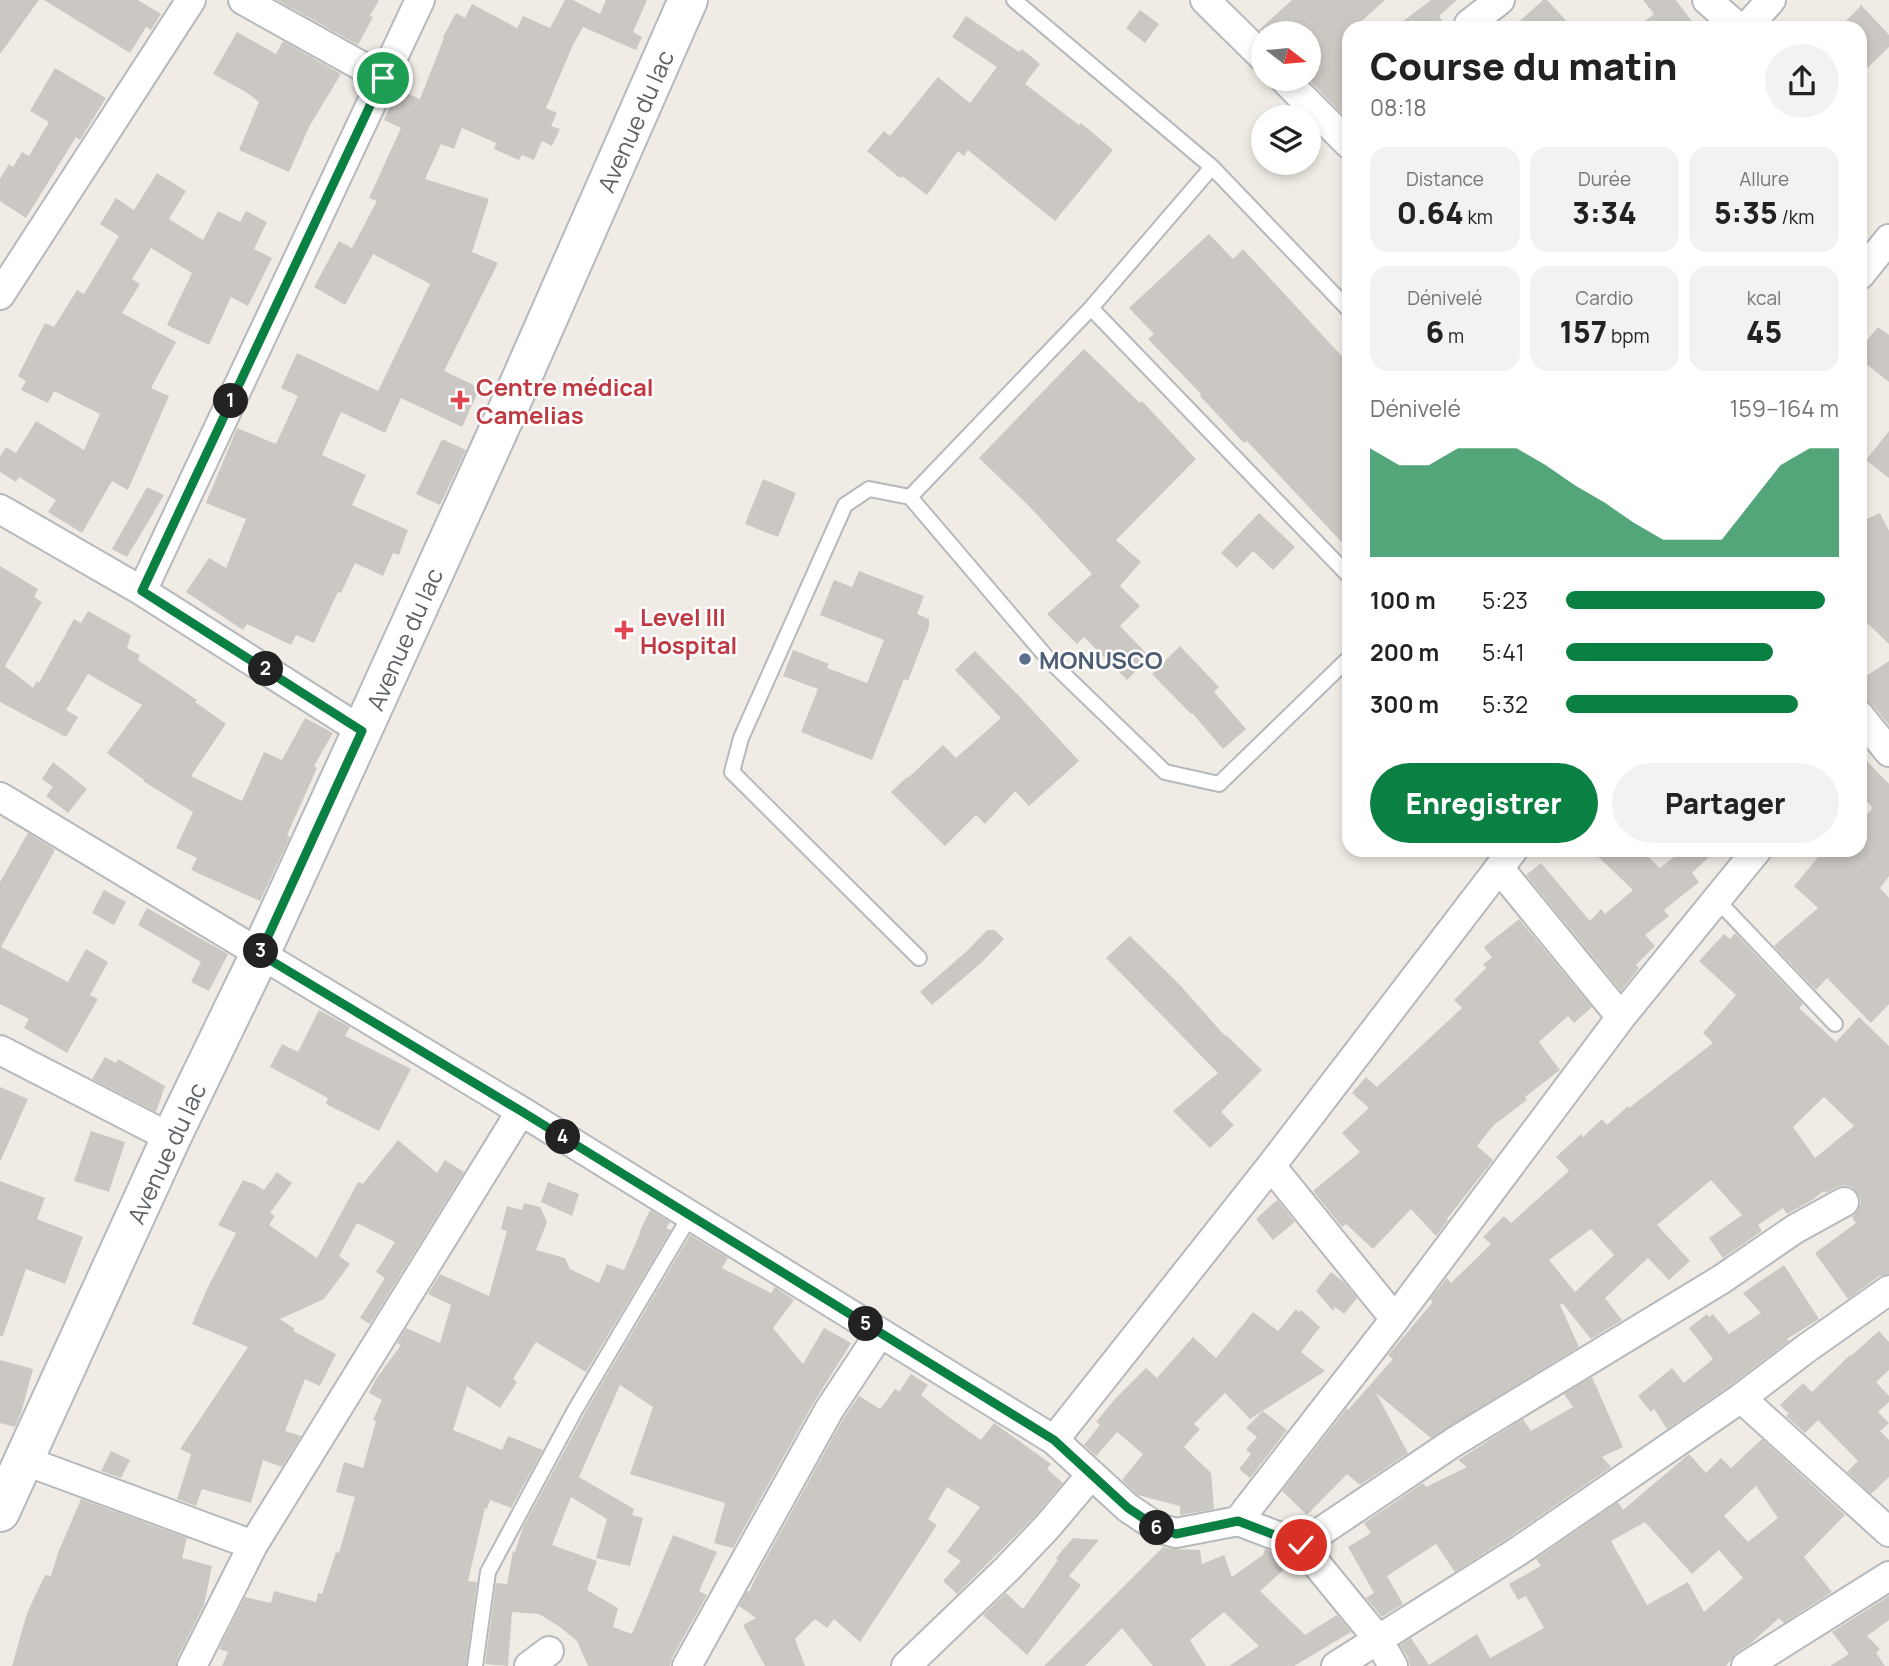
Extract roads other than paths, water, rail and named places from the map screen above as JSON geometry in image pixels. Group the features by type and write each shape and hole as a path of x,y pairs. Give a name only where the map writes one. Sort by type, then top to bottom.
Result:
{"main road":[{"name":"Avenue du lac","path":"2,1504 362,731 505,416 688,0"}],"street":[{"path":"0,295 191,0"},
{"path":"243,0 383,78"},
{"path":"142,591 419,0"},
{"path":"1205,0 1251,45"},
{"path":"1472,21 1500,0"},
{"path":"1707,0 1731,21"},
{"path":"1752,21 1771,0"},
{"path":"1296,91 1342,137"},
{"path":"1867,266 1889,239"},
{"path":"0,509 142,591 362,731"},
{"path":"1867,727 1889,752"},
{"path":"0,797 521,1111 1054,1440 1128,1508 1158,1528 1176,1534 1238,1521 1301,1545 1378,1639 1393,1666"},
{"path":"1238,1521 1395,1319 1621,1017 1751,857"},
{"path":"1054,1440 1271,1166 1506,859 1621,1017"},
{"path":"0,1050 171,1138"},
{"path":"192,1666 253,1545 521,1111"},
{"path":"1271,1166 1395,1319"},
{"path":"1301,1545 1454,1442 1722,1279 1796,1229 1844,1202"},
{"path":"1336,1666 1517,1552 1741,1398 1889,1290"},
{"path":"687,1666 829,1410 880,1333"},
{"path":"1741,1398 1889,1532"},
{"path":"23,1460 253,1545"},
{"path":"906,1666 1007,1569 1091,1475"},
{"path":"1746,1666 1889,1576"}],"lane":[{"path":"1014,0 1212,167 1342,303"},
{"path":"910,497 1091,308 1212,167"},
{"path":"1091,308 1342,569"},
{"path":"919,958 732,772 741,738 845,505 869,489 910,497 1049,660 1165,772 1219,784 1342,664"},
{"path":"1717,900 1835,1024"},
{"path":"475,1666 488,1572 576,1410 690,1216"}],"place":[{"name":"Centre médical Camelias","path":"460,400"},
{"name":"Level III Hospital","path":"624,630"},
{"name":"MONUSCO","path":"1025,659"}]}
